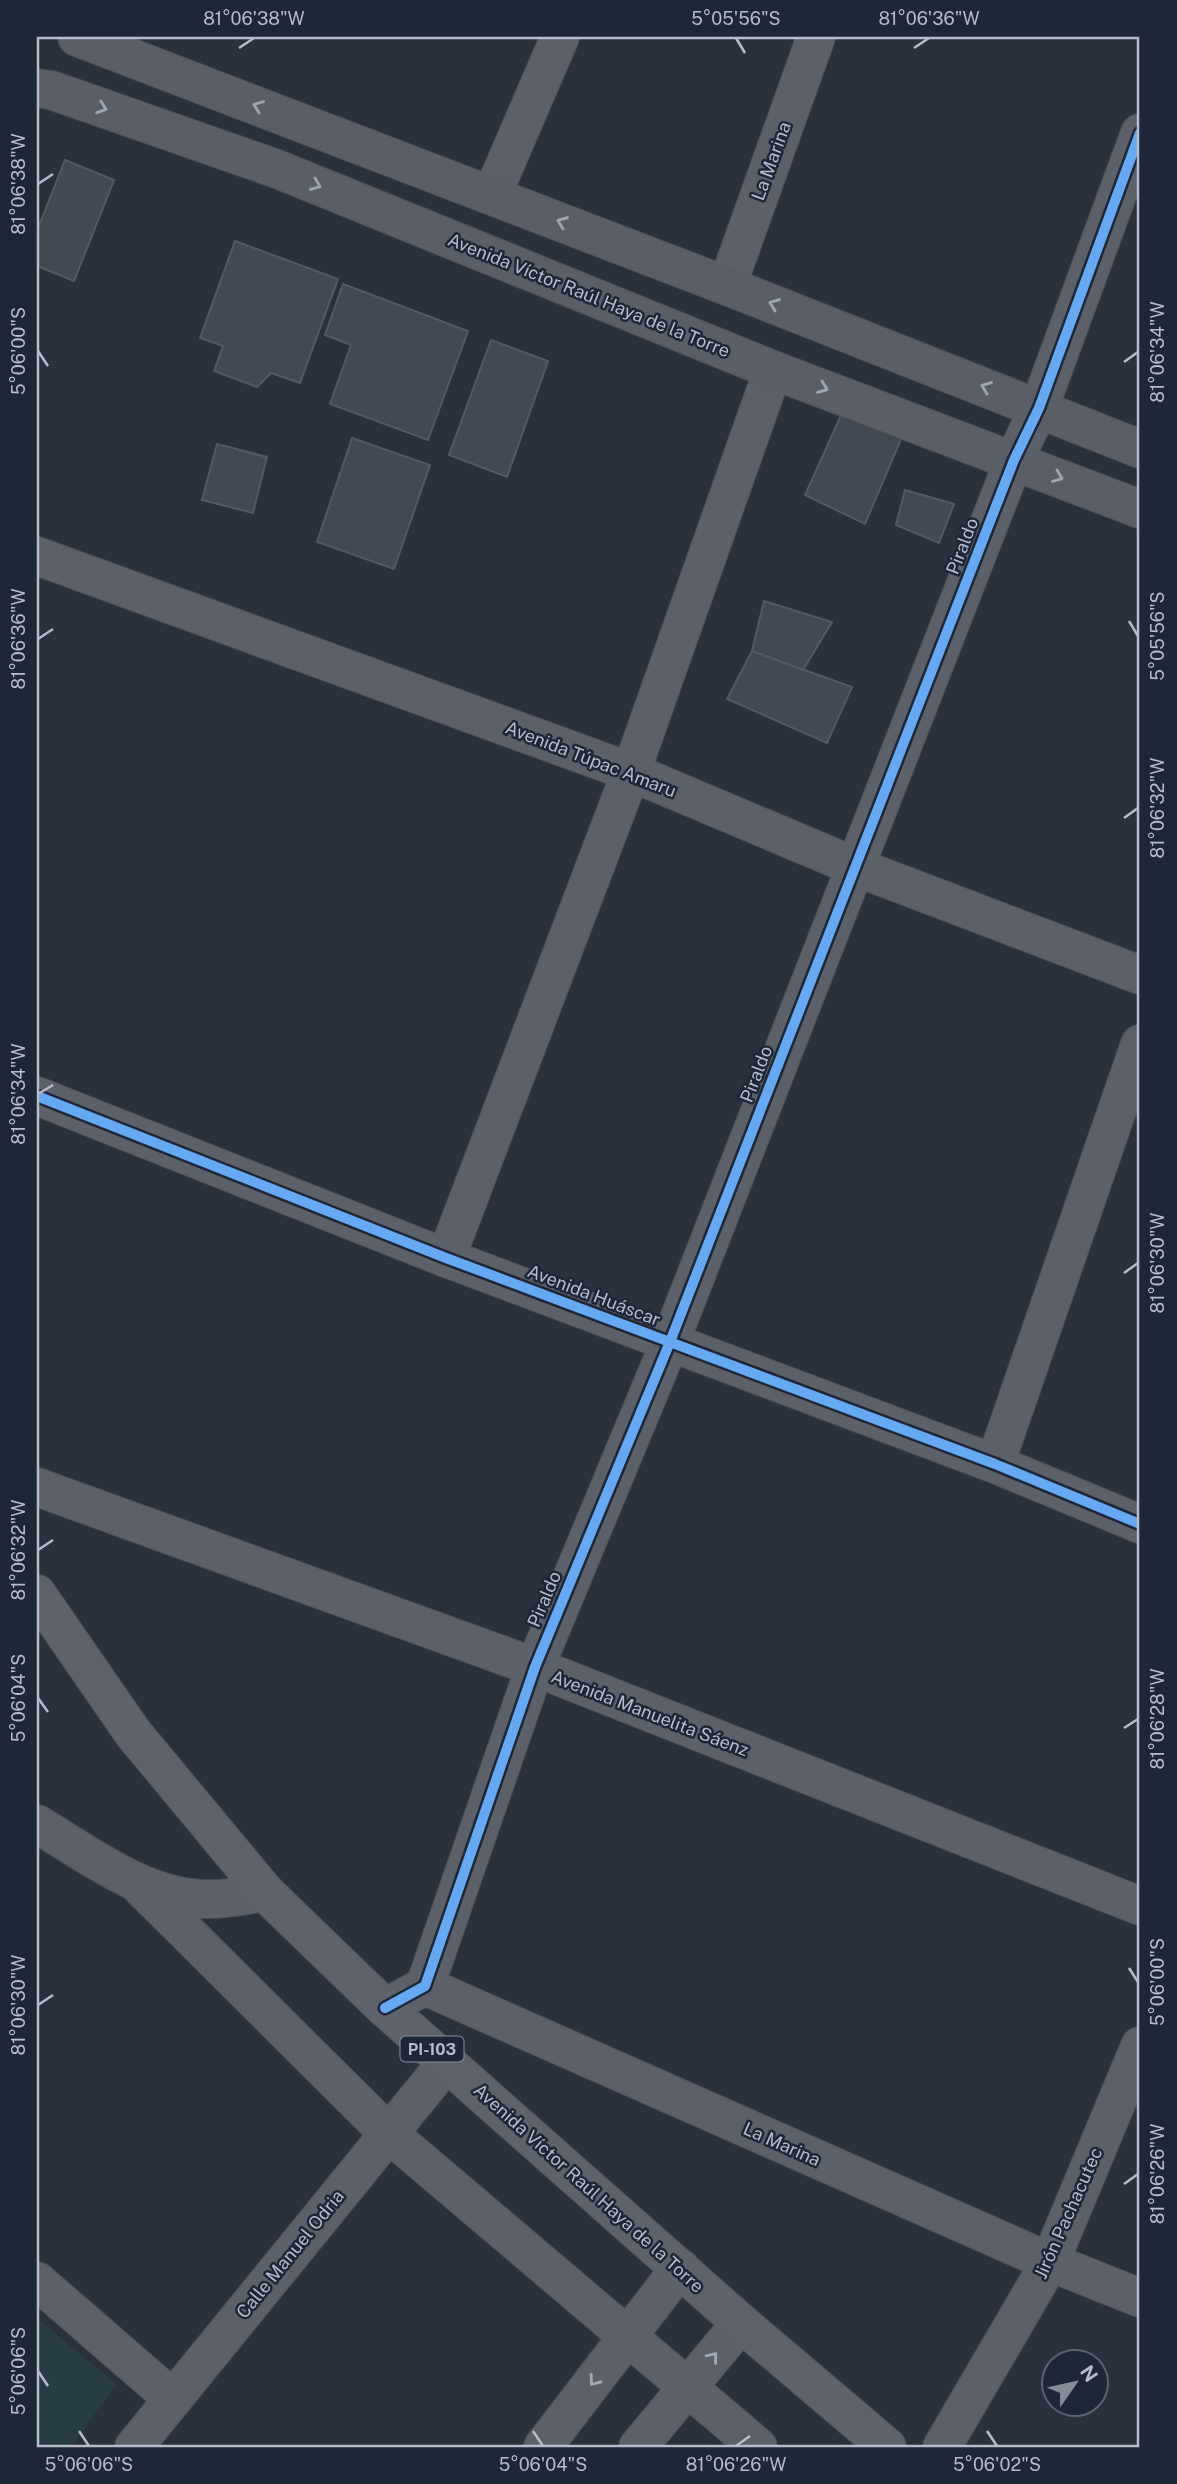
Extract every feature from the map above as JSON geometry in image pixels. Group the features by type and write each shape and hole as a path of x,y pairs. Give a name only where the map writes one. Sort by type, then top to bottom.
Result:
{"main road":[{"path":"77,37 727,286 1140,449"},
{"name":"Avenida Víctor Raúl Haya de la Torre","path":"37,88 51,90 276,169 773,370 1140,509"},
{"name":"Avenida Víctor Raúl Haya de la Torre","path":"37,1594 132,1733 265,1892 385,2008 741,2323 887,2447"}],"street":[{"path":"492,195 560,37"},
{"name":"La Marina","path":"727,286 816,37"},
{"name":"Piraldo","path":"425,1986 535,1667 670,1342 1014,460 1039,408 1140,133"},
{"path":"446,1258 631,772 773,370"},
{"name":"Avenida Túpac Amaru","path":"37,556 631,772 856,867 1140,975"},
{"path":"995,1464 1140,1044"},
{"name":"Avenida Huáscar","path":"37,1096 446,1258 995,1464 1140,1524"},
{"name":"Avenida Manuelita Sáenz","path":"37,1487 535,1667 1140,1906"},
{"path":"37,1824 135,1881 177,1895 206,1899 265,1892"},
{"path":"135,1881 388,2133 758,2447"},
{"path":"385,2008 425,1986"},
{"name":"La Marina","path":"425,1986 1050,2262 1140,2298"},
{"name":"Jirón Pachacutec","path":"942,2447 1050,2262 1140,2046"},
{"name":"Calle Manuel Odria","path":"134,2447 447,2062"},
{"path":"543,2447 680,2268"},
{"path":"37,2281 173,2399"},
{"path":"638,2447 741,2323"}],"green space":[{"path":"37,2318 116,2384 71,2447 37,2447"}],"building":[{"path":"65,160 114,180 74,281 37,266 37,231"},
{"path":"235,241 338,279 300,383 271,373 257,387 214,371 223,346 200,338"},
{"path":"343,284 468,331 428,440 330,404 351,345 325,335"},
{"path":"491,340 548,361 507,477 449,455"},
{"path":"842,413 902,437 865,524 805,495"},
{"path":"352,438 430,465 394,569 317,542"},
{"path":"217,444 267,457 253,513 202,500"},
{"path":"905,490 954,504 939,543 896,525"},
{"path":"764,601 832,622 803,670 752,651"},
{"path":"752,651 852,687 827,743 727,699"}],"cycle path":[{"path":"385,2008 425,1986 535,1667 670,1342 1014,460 1039,408 1140,133"},
{"path":"37,1096 446,1258 995,1464 1140,1524"}]}
